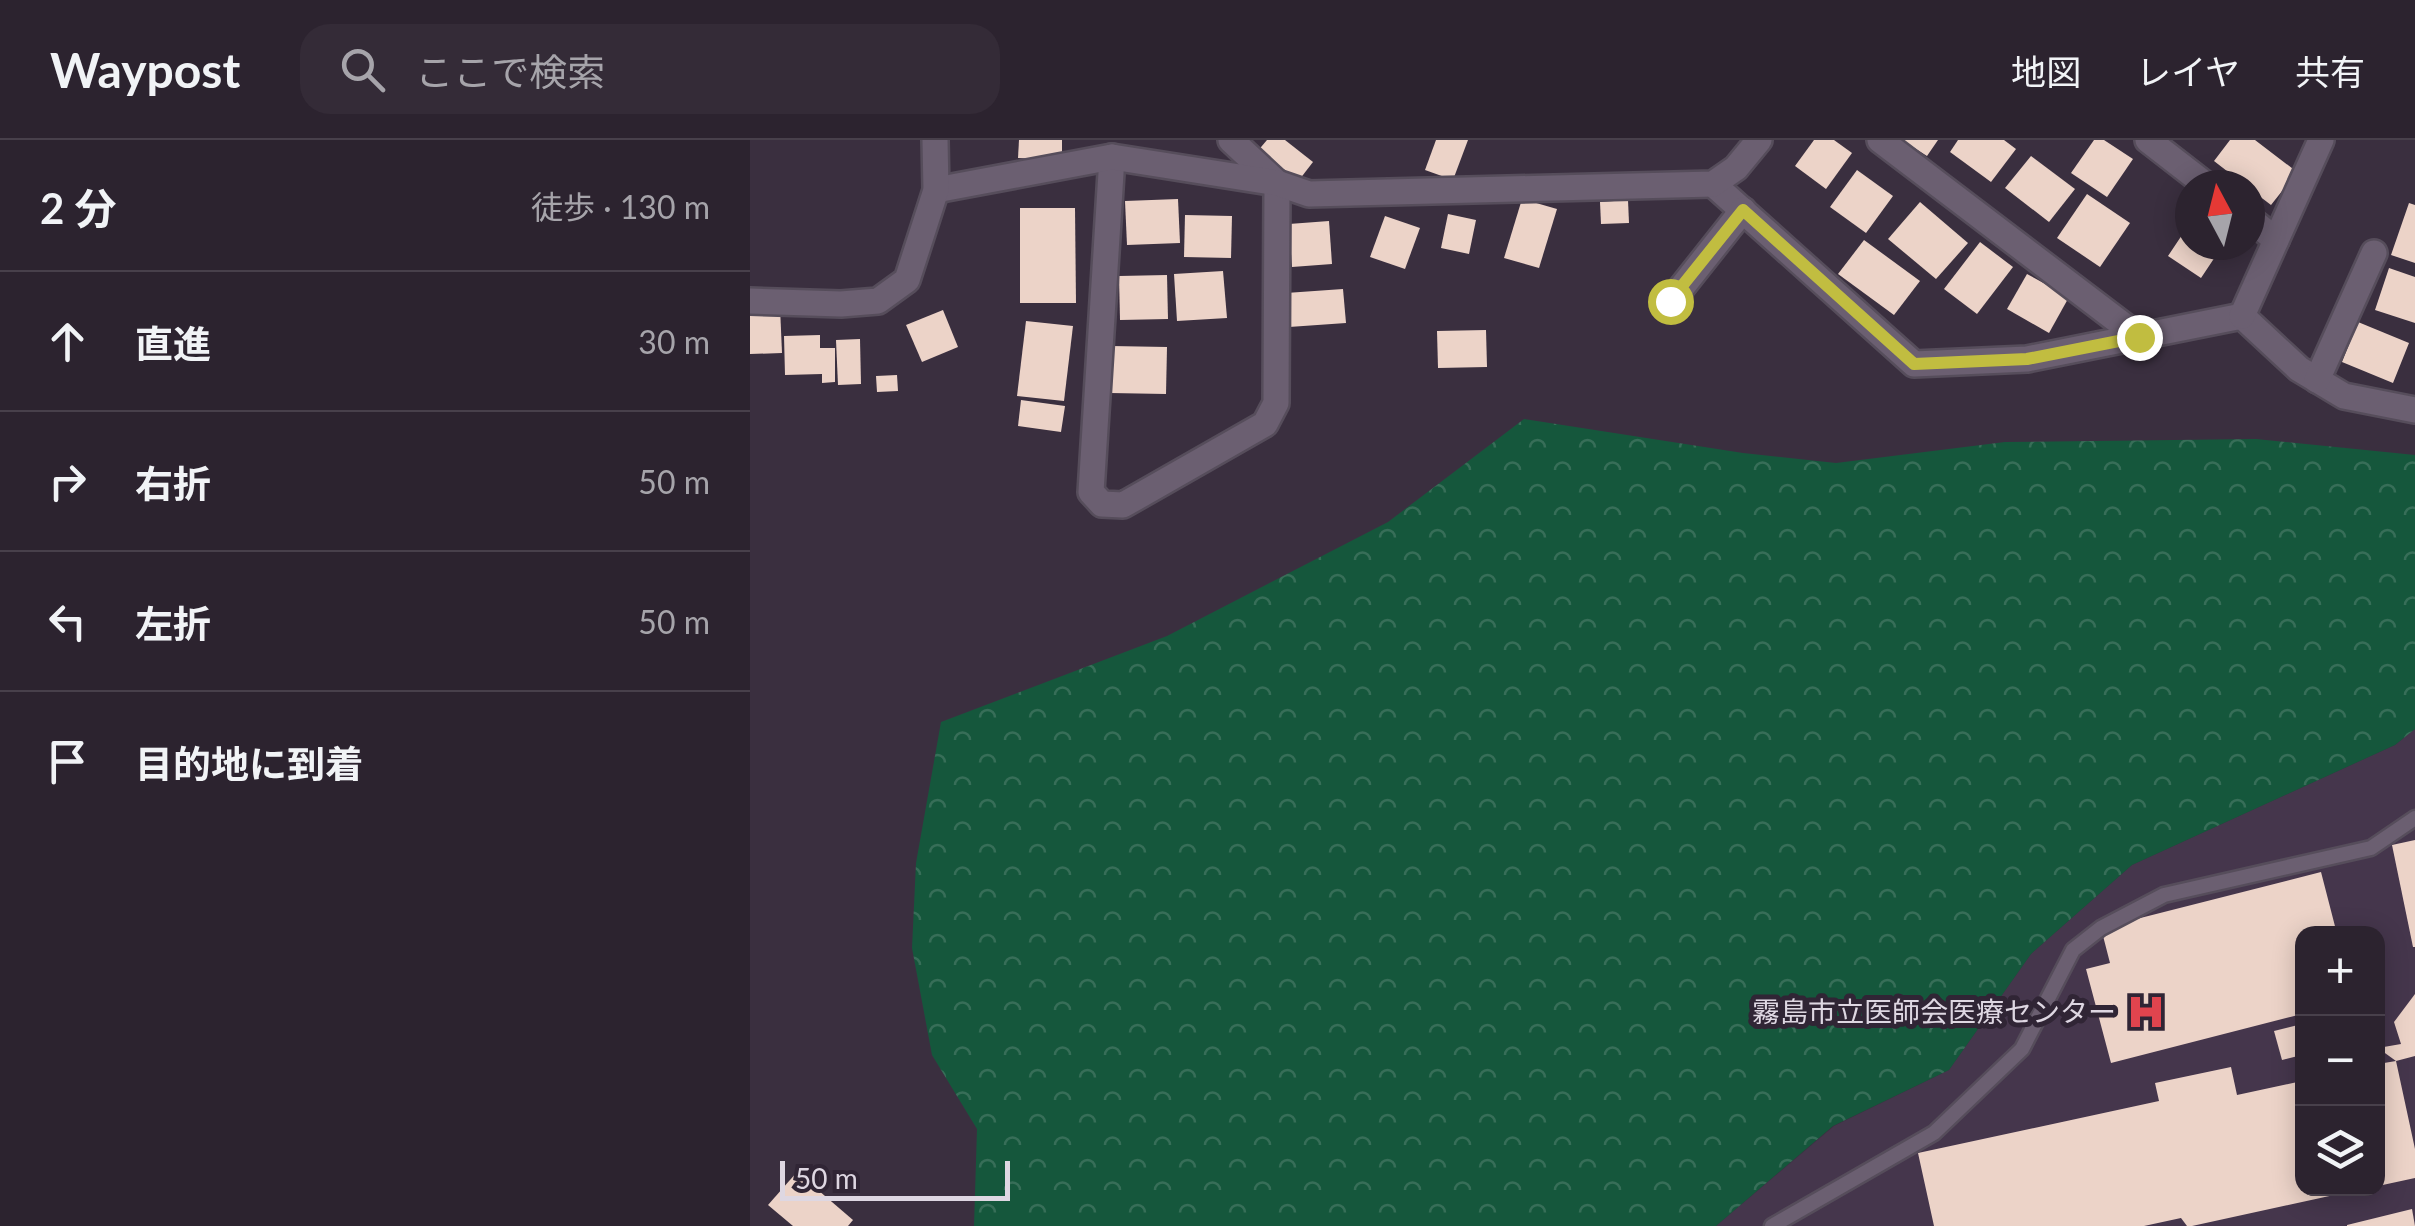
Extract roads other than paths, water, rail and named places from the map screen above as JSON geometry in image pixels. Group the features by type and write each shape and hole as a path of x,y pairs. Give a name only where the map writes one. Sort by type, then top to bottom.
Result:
{"street":[{"path":"750,300 841,304 878,301 907,280 936,190 935,140"},
{"path":"1112,157 1091,492 1102,504 1123,505 1264,424 1276,403 1276,182 1230,140"},
{"path":"936,190 1112,157 1276,182 1308,194 1714,184 1736,168 1759,140"},
{"path":"1880,140 2139,337"},
{"path":"2148,140 2187,170"},
{"path":"2242,316 2321,140"},
{"path":"1714,184 1914,364 2027,359 2242,316"},
{"path":"1670,301 1743,210"},
{"path":"2265,231 2276,240"},
{"path":"2318,380 2374,253"},
{"path":"2242,316 2299,370 2344,396 2415,410"}],"lane":[{"path":"1772,1226 1934,1133 2022,1049 2073,950 2101,928 2164,895 2371,848 2415,818"}],"place":[{"name":"霧島市立医師会医療センター","path":"2146,1012"}]}
